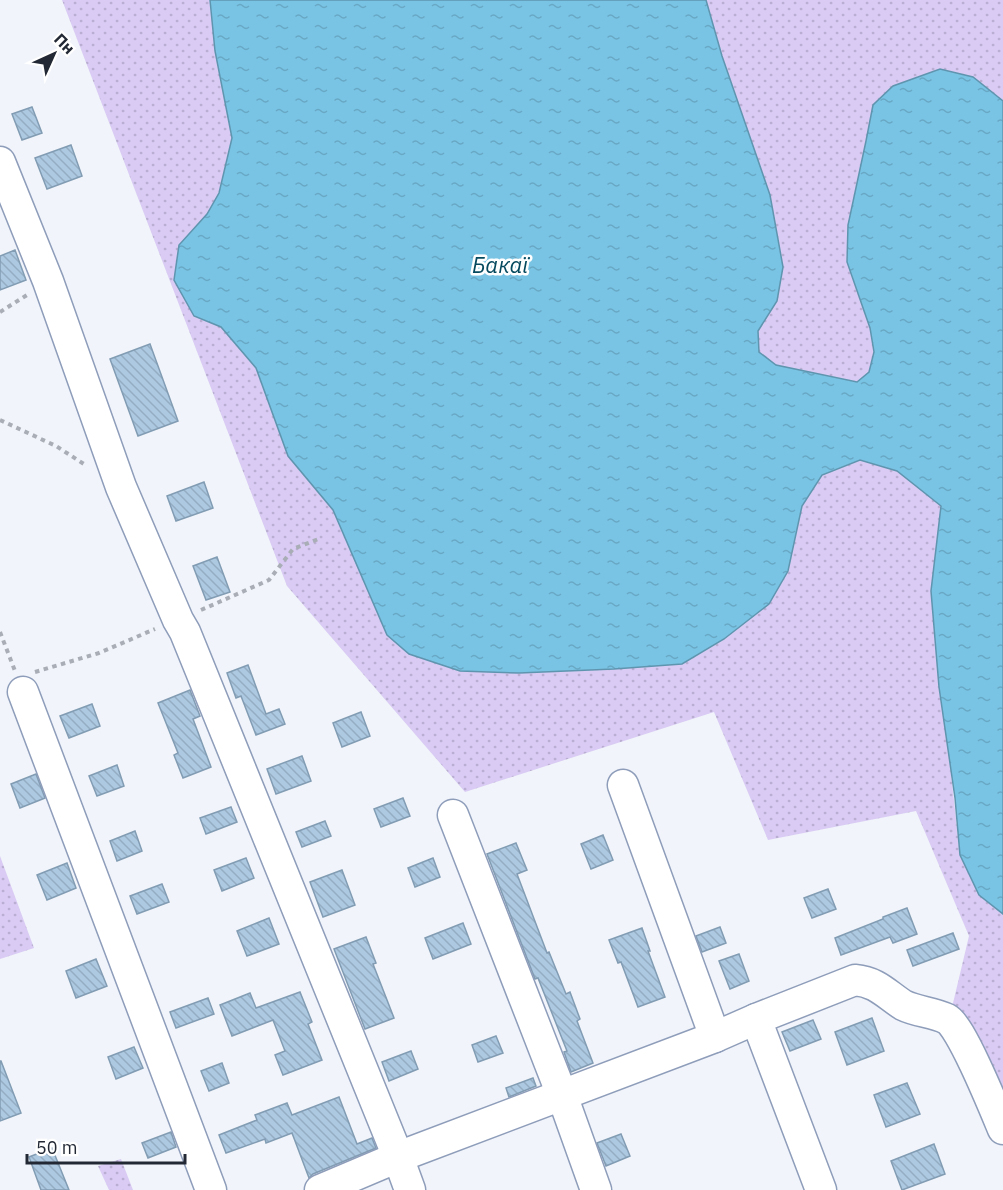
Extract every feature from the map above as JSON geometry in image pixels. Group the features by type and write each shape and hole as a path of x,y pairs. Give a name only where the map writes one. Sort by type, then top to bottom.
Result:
{"lane":[{"path":"0,162 48,281 121,488 194,653 410,1190"},
{"path":"23,681 211,1190"},
{"path":"623,785 715,1037"},
{"path":"453,815 562,1095 596,1190"},
{"path":"320,1190 398,1157 715,1037 855,980 867,981 905,1005 949,1020 963,1039 1003,1129"},
{"path":"756,1019 821,1190"}],"path":[{"path":"0,312 48,281"},
{"path":"0,420 56,446 121,488"},
{"path":"0,632 23,681 99,653 269,580 293,549 321,538"}],"shaded area":[{"path":"62,0 210,0 215,51 232,138 220,193 207,214 179,245 194,316 221,327 256,368 288,456 333,510 387,635 519,673 682,664 724,639 769,604 788,571 802,506 822,475 861,460 897,471 941,506 931,591 960,855 979,895 1003,914 1003,1129 949,1020 969,936 916,811 768,840 714,712 465,792 287,586"},
{"path":"706,0 1003,0 1003,101 973,77 873,105 848,225 847,262 870,328 874,352 869,372 857,382 776,365 759,352 758,331 777,301 783,267 770,195 722,56"},
{"path":"0,856 34,948 0,959"},
{"path":"121,1159 133,1190 109,1190 98,1166"}],"water":[{"name":"Бакаї","path":"210,0 706,0 722,56 770,195 783,267 777,301 758,331 759,352 776,365 857,382 869,372 874,352 870,328 847,262 848,225 873,105 893,86 940,69 973,77 1003,101 1003,914 979,895 960,855 955,798 939,687 931,591 941,506 897,471 860,460 822,475 802,506 788,571 769,604 724,639 682,664 519,673 460,671 409,654 387,635 333,510 288,456 256,368 221,327 194,316 174,280 179,245 207,214 219,193 232,138 215,51"}],"building":[{"path":"32,107 42,133 22,140 12,114"},
{"path":"71,145 82,176 47,189 35,158"},
{"path":"15,250 26,280 0,290 0,256"},
{"path":"150,344 178,421 138,436 110,359"},
{"path":"204,482 213,508 176,521 167,496"},
{"path":"217,557 230,592 206,600 193,566"},
{"path":"248,665 266,714 279,709 285,724 256,735 241,696 236,698 227,673"},
{"path":"190,690 200,716 193,719 211,767 183,778 174,755 178,753 158,703"},
{"path":"92,704 100,726 69,738 60,716"},
{"path":"361,712 370,736 342,747 333,723"},
{"path":"302,756 311,781 276,794 267,769"},
{"path":"117,765 124,786 97,796 89,776"},
{"path":"36,774 45,798 20,808 11,784"},
{"path":"403,798 410,816 381,827 374,809"},
{"path":"231,807 237,822 206,834 200,818"},
{"path":"325,821 331,836 302,847 296,832"},
{"path":"135,831 142,851 117,861 110,841"},
{"path":"603,835 613,860 591,869 581,844"},
{"path":"516,843 527,870 517,874 547,953 549,952 566,994 570,992 580,1019 577,1021 593,1063 571,1072 564,1052 567,1051 538,978 535,979 487,854"},
{"path":"246,858 254,878 222,891 214,870"},
{"path":"433,858 440,877 415,887 408,868"},
{"path":"67,863 76,888 47,900 37,875"},
{"path":"342,870 355,905 323,917 310,882"},
{"path":"162,884 169,902 137,914 130,896"},
{"path":"828,889 836,909 812,918 804,898"},
{"path":"907,908 917,934 893,943 890,937 841,955 835,938"},
{"path":"269,918 279,944 247,956 237,931"},
{"path":"463,923 471,944 433,959 425,938"},
{"path":"720,927 726,943 702,952 696,936"},
{"path":"642,928 665,997 638,1007 621,962 618,963 609,940"},
{"path":"953,933 959,949 913,966 907,950"},
{"path":"366,937 376,963 373,964 394,1018 365,1029 334,949"},
{"path":"739,954 749,981 730,989 719,961"},
{"path":"96,959 107,986 76,998 66,971"},
{"path":"300,992 312,1022 308,1024 322,1060 283,1075 275,1055 285,1051 273,1020 232,1036 220,1005 250,993 256,1008"},
{"path":"208,998 214,1014 176,1028 170,1012"},
{"path":"872,1018 884,1051 847,1065 835,1032"},
{"path":"813,1020 821,1039 790,1051 782,1032"},
{"path":"496,1036 503,1053 478,1062 472,1045"},
{"path":"134,1047 143,1068 116,1079 108,1057"},
{"path":"411,1051 418,1069 389,1081 382,1062"},
{"path":"0,1061 21,1113 0,1121"},
{"path":"222,1063 229,1083 209,1091 201,1071"},
{"path":"533,1078 536,1086 509,1097 506,1088"},
{"path":"907,1083 920,1114 886,1127 874,1095"},
{"path":"339,1097 357,1144 372,1138 376,1148 313,1174 309,1178 292,1133 266,1143 265,1139 226,1153 219,1135 257,1120 255,1115 287,1103 292,1115"},
{"path":"171,1132 176,1147 148,1158 142,1143"},
{"path":"621,1134 630,1156 606,1166 597,1143"},
{"path":"934,1144 945,1174 902,1190 891,1161"},
{"path":"52,1148 69,1190 41,1190 29,1157"}]}
